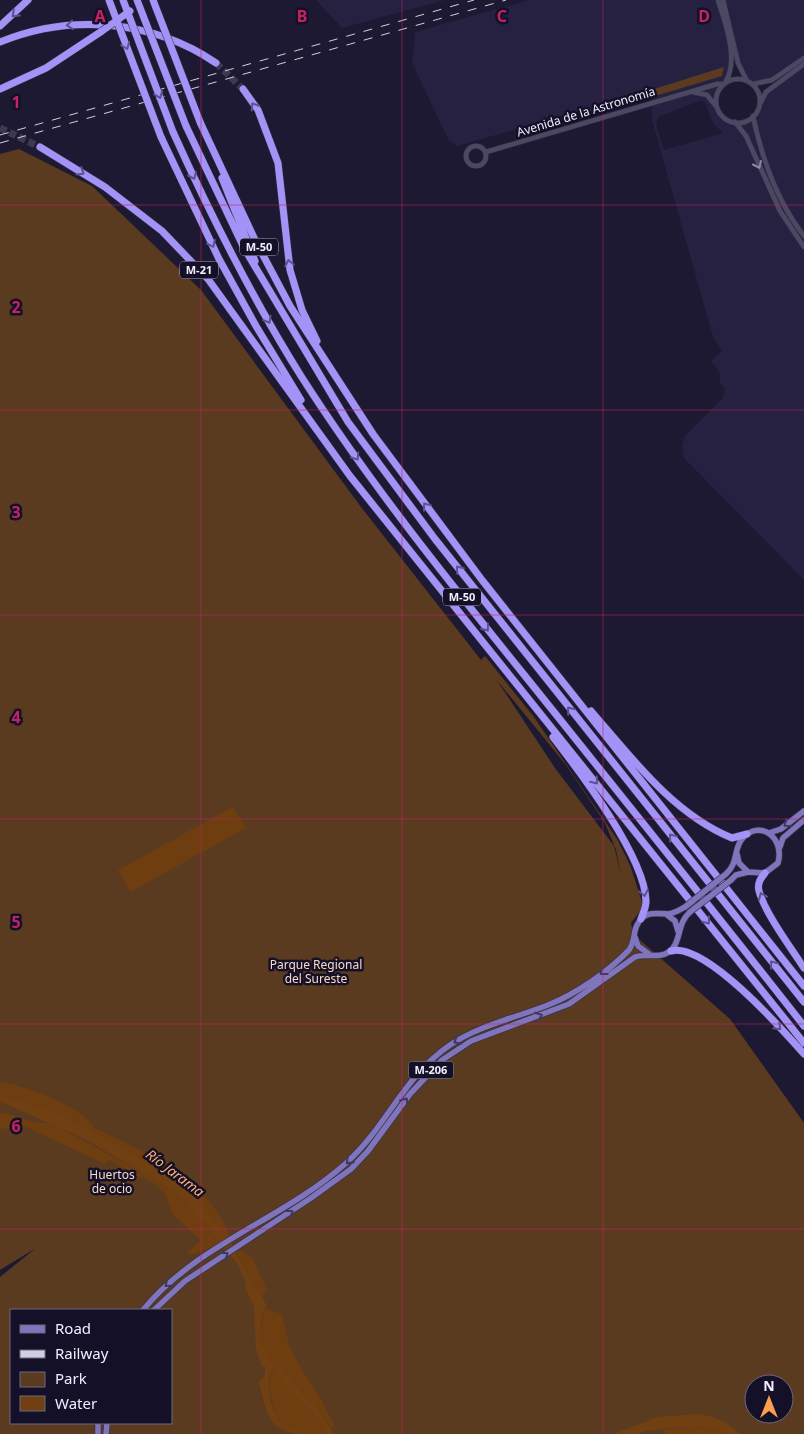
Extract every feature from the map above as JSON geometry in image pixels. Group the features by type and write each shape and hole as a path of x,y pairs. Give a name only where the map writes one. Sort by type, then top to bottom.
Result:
{"highway":[{"path":"0,26 28,0"},
{"name":"M-50","path":"109,0 160,137 219,259 256,326 320,433 350,476 395,534 804,1043"},
{"name":"M-50","path":"123,0 173,132 231,255 268,321 337,430 374,483 509,656 804,1026"},
{"path":"0,89 46,68 131,10 139,0"},
{"name":"M-50","path":"139,0 186,126 228,218 258,272 348,422 386,474 619,772 804,1002"},
{"name":"M-50","path":"153,0 200,122 256,242 294,312 329,366 412,488 804,986"},
{"path":"0,42 15,36 56,27 99,24 126,27 173,39 197,50 216,63"},
{"path":"242,89 258,110 275,155 281,185 287,254 295,287 302,310 329,366"},
{"path":"200,122 235,214 256,261 258,272"},
{"name":"M-21","path":"40,147 105,187 162,231 208,279 320,433"},
{"path":"531,641 634,760 669,796 691,815 723,834 732,838 746,834"},
{"path":"509,675 564,750 629,849 646,895 646,908 640,919"},
{"path":"765,873 760,879 759,891 772,917 804,968"},
{"path":"671,951 689,952 711,964 735,983 804,1054"}],"main road":[{"path":"671,951 678,939 680,922 688,910 732,869 740,841 746,834 756,831 769,833 781,829 804,811"},
{"path":"640,919 655,912 666,914 688,910 736,875 748,872 765,873 778,863 783,838 804,820"},
{"path":"769,833 775,838 780,847"},
{"path":"737,854 739,863 748,872"},
{"path":"666,914 675,921 678,931"},
{"name":"M-206","path":"144,1309 167,1285 197,1263 307,1193 346,1164 362,1147 412,1079 438,1054 484,1027 550,1005 578,989 625,955 633,944 636,926 640,919"},
{"path":"635,937 638,946 650,955"},
{"name":"M-206","path":"155,1309 173,1291 202,1270 352,1169 368,1151 414,1088 430,1071 455,1051 486,1035 569,1004 599,984 630,959 641,954 659,956 671,951"}],"street":[{"path":"716,106 717,93 730,73 730,55 718,0"},
{"path":"723,0 738,63 747,80 758,90 759,106"},
{"path":"753,84 772,80 804,58"},
{"path":"735,122 747,121 753,116 766,92 804,64"},
{"path":"724,83 732,79 747,80"},
{"name":"Avenida de la Astronomía","path":"486,152 724,83"},
{"path":"692,91 707,95 722,116 735,122 746,136 780,211 804,247"},
{"path":"753,116 765,163 785,208 804,236"},
{"path":"480,146 486,152 486,161 481,166 474,166 467,160 466,154 471,147 480,146"}],"shaded area":[{"path":"316,0 445,0 342,28"},
{"path":"529,0 718,0 727,31 731,66 725,82 717,93 716,105 722,116 735,122 747,121 753,116 766,92 804,64 804,580 684,458 682,446 685,436 723,398 725,389 720,383 720,373 711,361 722,351 713,337 652,120 651,91 457,146 449,141 412,63 415,32","holes":["702,100 705,102 713,123 723,133 664,150 656,125 658,117"]},
{"path":"723,0 804,0 804,58 772,80 753,84 747,81 741,72"},
{"path":"233,807 246,828 130,892 118,870"},
{"path":"0,1082 37,1092 66,1105 89,1120 94,1128 134,1147 173,1170 191,1183 207,1199 220,1216 230,1236 228,1239 185,1185 127,1150 55,1111 41,1109 0,1094"},
{"path":"5,1113 35,1123 51,1123 157,1181 181,1197 198,1219 207,1222 210,1232 220,1244 190,1255 187,1253 201,1240 173,1215 165,1194 157,1186 142,1177 138,1180 136,1175 109,1160 105,1164 26,1127 0,1129 0,1114"},
{"path":"241,1250 253,1259 267,1290 262,1296 258,1293 237,1253"},
{"path":"265,1308 281,1314 288,1342 330,1415 334,1425 332,1429 284,1373 268,1362 263,1349 261,1335"},
{"path":"272,1370 310,1408 327,1434 305,1434 283,1423 276,1416 269,1387"},
{"path":"689,1426 714,1427 723,1434 667,1434 662,1430"}],"green space":[{"path":"724,67 722,76 568,122 562,122 559,119"},
{"name":"Parque Regional del Sureste","path":"19,149 92,186 201,290 361,507 481,660 485,656 534,717 617,839 630,865 642,902 642,909 631,923 633,934 730,1019 804,1123 804,1434 0,1434 0,1277 36,1248 0,1270 0,154","holes":["496,679 566,765 605,823 616,850 621,875 614,846 555,768"]}],"water":[{"path":"0,1094 41,1109 55,1111 127,1150 185,1185 230,1241 258,1293 262,1296 266,1305 261,1319 261,1339 268,1362 282,1371 316,1406 334,1434 327,1434 310,1409 272,1370 269,1390 275,1413 283,1423 305,1434 284,1430 271,1419 264,1403 259,1382 265,1375 265,1367 261,1365 256,1349 254,1305 247,1292 245,1280 237,1263 210,1232 207,1222 198,1219 181,1197 157,1181 85,1139 0,1101"},
{"path":"699,1414 721,1421 731,1426 740,1434 723,1434 714,1427 689,1426 645,1431 638,1434 614,1434 658,1417"}],"tunnel":[{"path":"216,63 243,89"},
{"path":"0,128 40,147"}],"railway":[{"path":"0,135 474,0"},
{"path":"0,143 506,0"}],"water label":[{"name":"Río Jarama","path":"175,1173"}],"park label":[{"name":"Huertos de ocio","path":"112,1182"}]}
